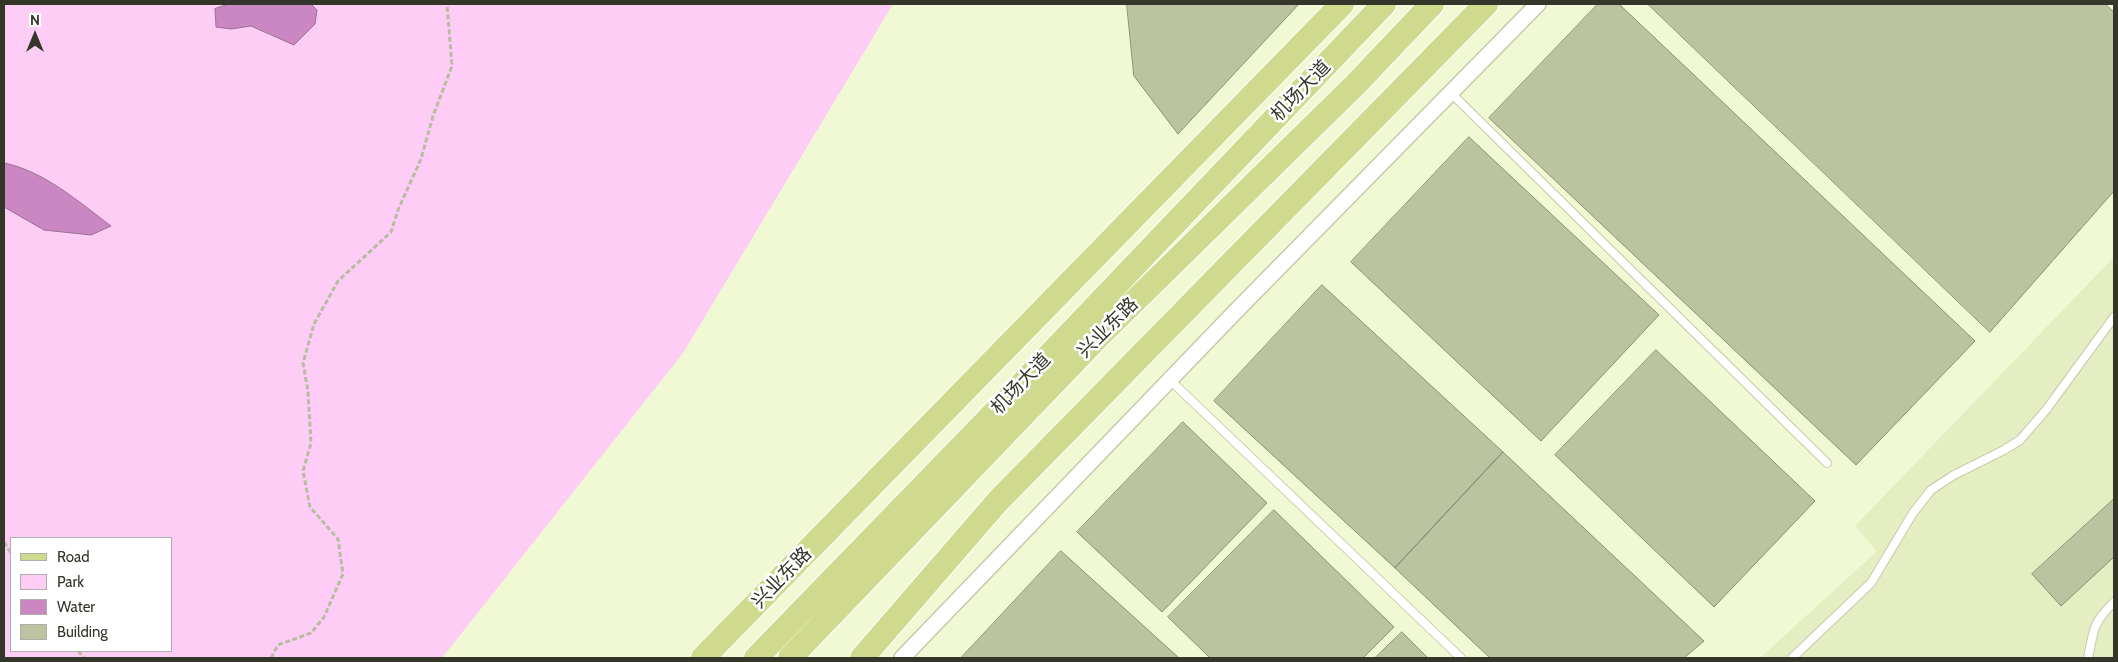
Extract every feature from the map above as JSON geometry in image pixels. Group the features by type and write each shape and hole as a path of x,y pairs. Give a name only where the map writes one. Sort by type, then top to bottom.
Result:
{"main road":[{"name":"兴业东路","path":"703,658 1342,4"},
{"name":"机场大道","path":"756,658 994,413 1384,4"},
{"name":"兴业东路","path":"790,658 1099,336 1356,84 1432,4"},
{"path":"862,658 998,501 1486,4"}],"street":[{"path":"902,658 1170,380 1538,4"}],"lane":[{"path":"1450,93 1828,464"},
{"path":"1792,658 1871,584 1913,513 1931,490 1954,475 2020,440 2046,410 2114,317"},
{"path":"1170,380 1461,658"},
{"path":"2088,658 2094,626 2102,614 2114,602"}],"path":[{"path":"271,658 278,645 311,633 324,617 343,574 338,539 310,507 308,498 303,471 311,443 308,391 303,363 314,324 338,281 391,232 398,210 421,159 433,116 452,66 447,4"}],"shaded area":[{"path":"2114,257 2114,658 1760,658 1877,551 1855,526"}],"green space":[{"path":"4,4 893,4 683,353 442,658 4,658"}],"water":[{"path":"229,4 311,4 317,10 315,24 294,45 251,26 231,29 216,27 215,9"},
{"path":"4,163 33,173 61,188 111,226 91,235 44,230 4,207"}],"building":[{"path":"1127,4 1299,4 1178,134 1134,76"},
{"path":"1598,4 1619,4 1975,341 1856,465 1489,118"},
{"path":"1648,4 2105,4 2114,12 2114,191 1990,332"},
{"path":"1469,137 1659,315 1541,441 1351,262"},
{"path":"1322,285 1503,452 1395,568 1214,401"},
{"path":"1656,350 1815,501 1714,607 1555,455"},
{"path":"1183,422 1267,503 1162,612 1077,532"},
{"path":"1503,452 1704,641 1684,658 1490,658 1395,568"},
{"path":"2114,499 2114,557 2061,606 2032,574"},
{"path":"1274,510 1394,627 1363,658 1210,658 1168,617"},
{"path":"1061,551 1179,658 961,658"},
{"path":"1402,632 1428,658 1375,658"}]}
